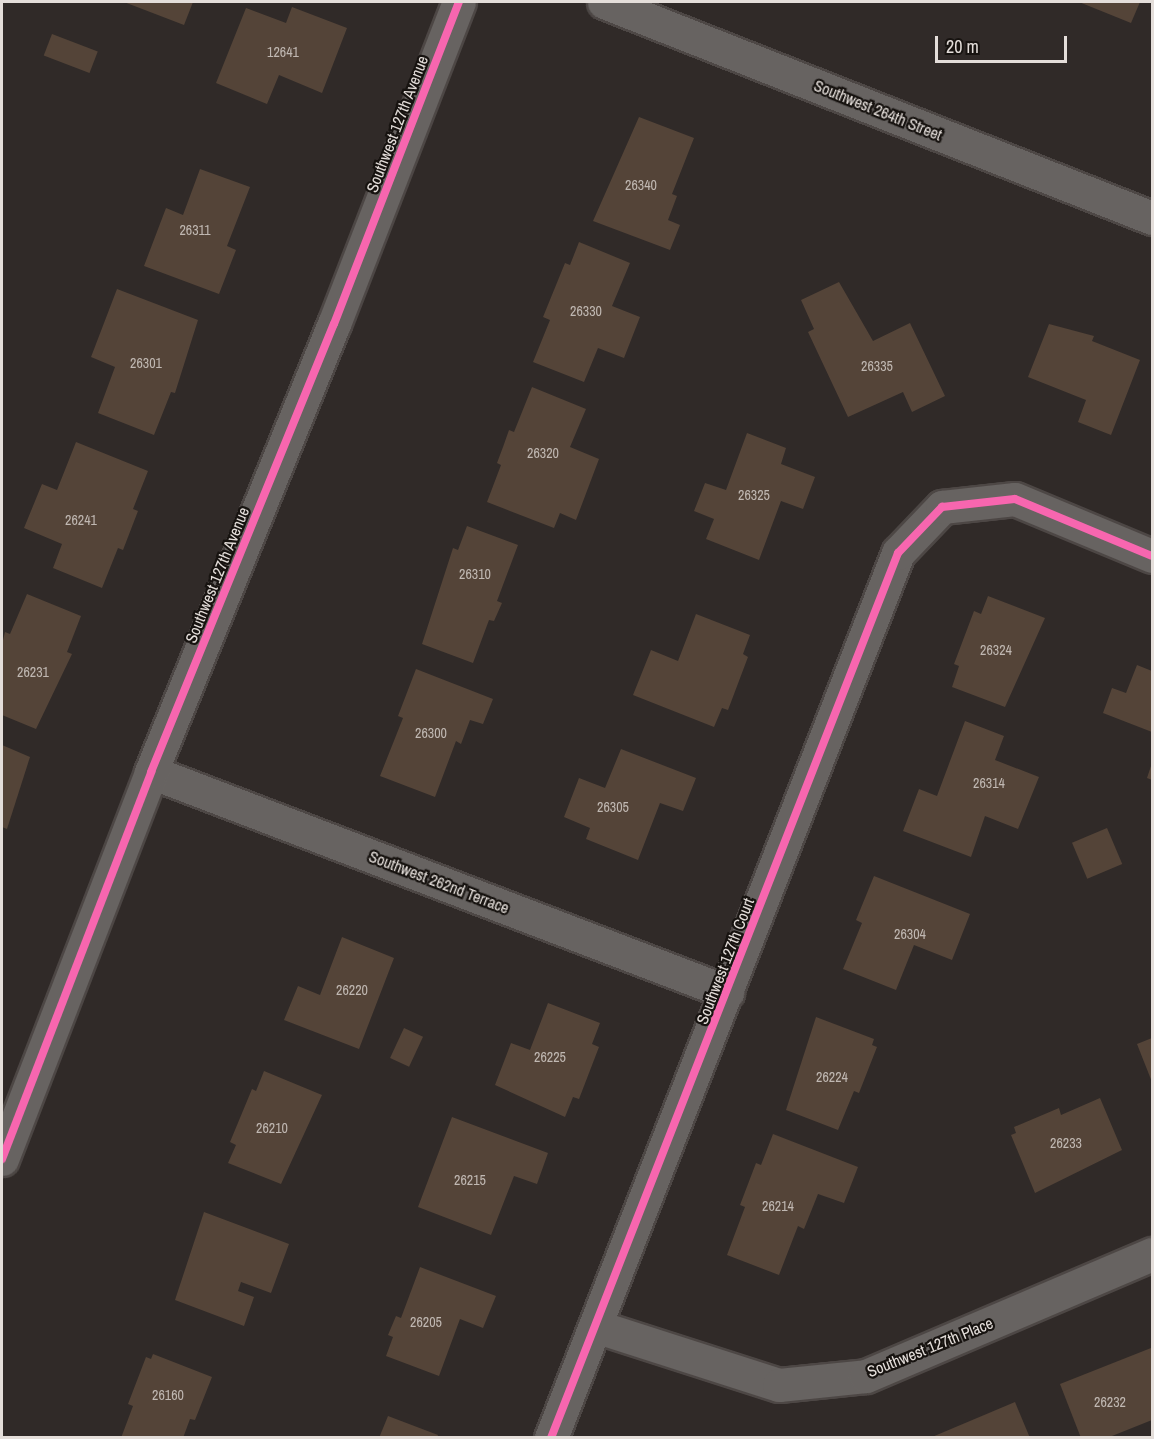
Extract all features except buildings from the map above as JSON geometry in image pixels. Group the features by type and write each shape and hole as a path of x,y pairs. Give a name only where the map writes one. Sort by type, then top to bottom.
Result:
{"street":[{"name":"Southwest 127th Avenue","path":"2,1159 151,772 334,324 459,2"},
{"name":"Southwest 264th Street","path":"604,2 1152,218"},
{"name":"Southwest 127th Court","path":"551,1437 898,553 942,507 1015,500 1152,556"},
{"name":"Southwest 262nd Terrace","path":"151,772 727,993"},
{"name":"Southwest 127th Place","path":"595,1326 779,1385 866,1376 1152,1254"}],"cycle path":[{"path":"2,1159 151,772 334,324 459,2"},
{"path":"551,1438 898,553 942,507 1015,499 1152,556"}]}
